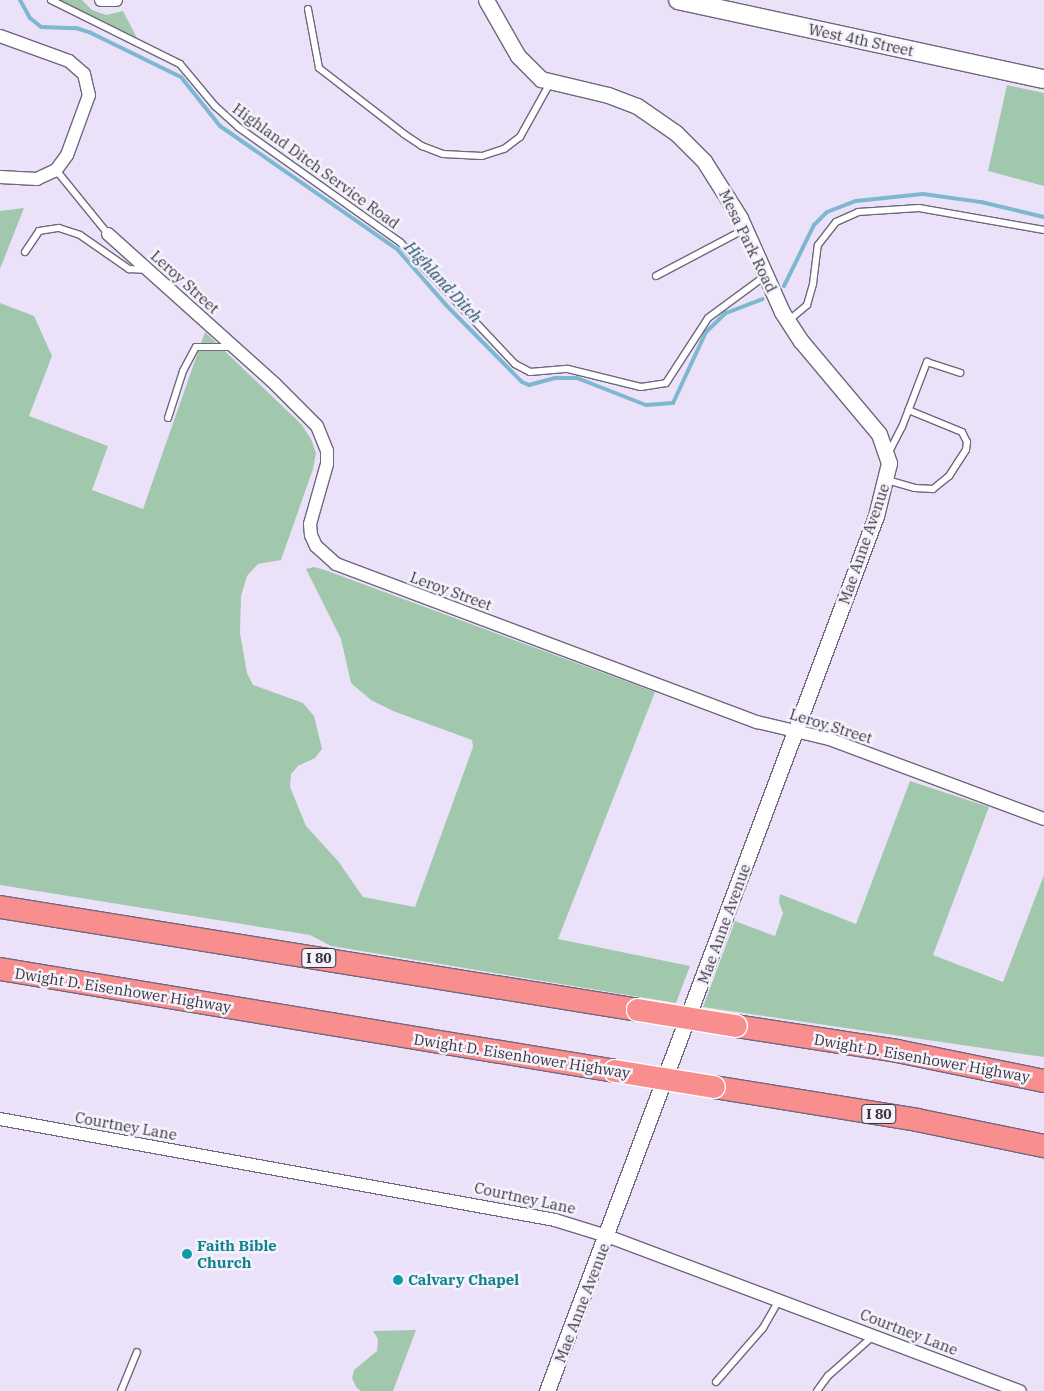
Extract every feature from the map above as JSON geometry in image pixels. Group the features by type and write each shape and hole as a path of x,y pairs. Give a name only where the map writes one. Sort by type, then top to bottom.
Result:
{"highway":[{"name":"Dwight D. Eisenhower Highway","path":"0,907 897,1051 1044,1081"},
{"name":"Dwight D. Eisenhower Highway","path":"0,969 917,1120 1044,1146"}],"main road":[{"name":"West 4th Street","path":"678,0 1044,79"}],"street":[{"path":"102,0 116,0"},
{"name":"Mesa Park Road","path":"486,0 518,56 533,72 550,83 608,95 637,106 662,122 709,168 745,229 788,321 879,434 888,454"},
{"path":"0,36 69,61 84,74 89,95 67,155 56,170 37,179 0,177"},
{"name":"Leroy Street","path":"108,234 306,413 323,439 327,464 310,524 316,546 336,564 756,722 829,739 1044,819"},
{"name":"Mae Anne Avenue","path":"547,1391 607,1236 796,730 887,480 888,454"},
{"name":"Courtney Lane","path":"0,1119 511,1210 607,1236 1020,1391"}],"lane":[{"name":"Highland Ditch Service Road","path":"51,0 180,64 215,106 238,127 400,242 515,364 530,372 568,369 641,387 666,383 704,322 766,276"},
{"path":"308,9 320,68 404,134 422,146 443,154 482,156 504,149 520,137 550,83"},
{"name":"Leroy Street","path":"56,170 108,234"},
{"path":"788,321 807,305 813,284 818,245 836,222 858,212 919,208 1044,230"},
{"path":"25,252 39,231 59,228 80,235 128,269 148,270"},
{"path":"656,276 745,229"},
{"path":"168,418 183,371 196,347 234,347"},
{"path":"888,454 927,362 960,373"},
{"path":"887,480 915,488 933,490 949,476 966,450 967,442 962,432 908,410"},
{"path":"716,1382 763,1328 779,1300"},
{"path":"817,1391 828,1376 873,1336"},
{"path":"121,1391 137,1352"}],"green space":[{"path":"60,0 82,0 92,10 106,15 123,11 137,38"},
{"path":"1007,85 1044,93 1044,186 988,171"},
{"path":"24,208 0,269 0,211"},
{"path":"0,303 34,316 52,356 29,416 108,446 92,490 143,509 205,332 301,424 311,439 316,453 313,469 281,560 258,564 247,576 241,596 240,633 247,673 253,685 303,703 314,716 322,749 315,758 298,766 291,774 290,787 306,826 338,861 363,897 415,907 473,747 472,740 393,711 371,700 351,683 341,639 306,569 314,567 325,570 655,692 558,939 690,966 676,1003 331,946 310,935 0,885"},
{"path":"910,781 989,807 933,955 1003,982 1044,875 1044,1057 703,1007 735,921 775,936 783,913 779,902 780,894 856,924"},
{"path":"416,1330 393,1391 361,1391 356,1387 352,1378 354,1370 377,1351 378,1339 373,1331"}],"waterway":[{"name":"Highland Ditch","path":"20,0 30,18 41,27 76,28 91,33 181,77 220,126 397,249 446,305 522,382 529,385 556,378 577,378 646,405 673,403 706,332 726,313 762,299"},
{"name":"Highland Ditch","path":"784,286 814,225 827,212 856,201 923,194 981,202 1044,217"}],"place":[{"name":"Faith Bible Church","path":"187,1254"},
{"name":"Calvary Chapel","path":"398,1280"}]}
